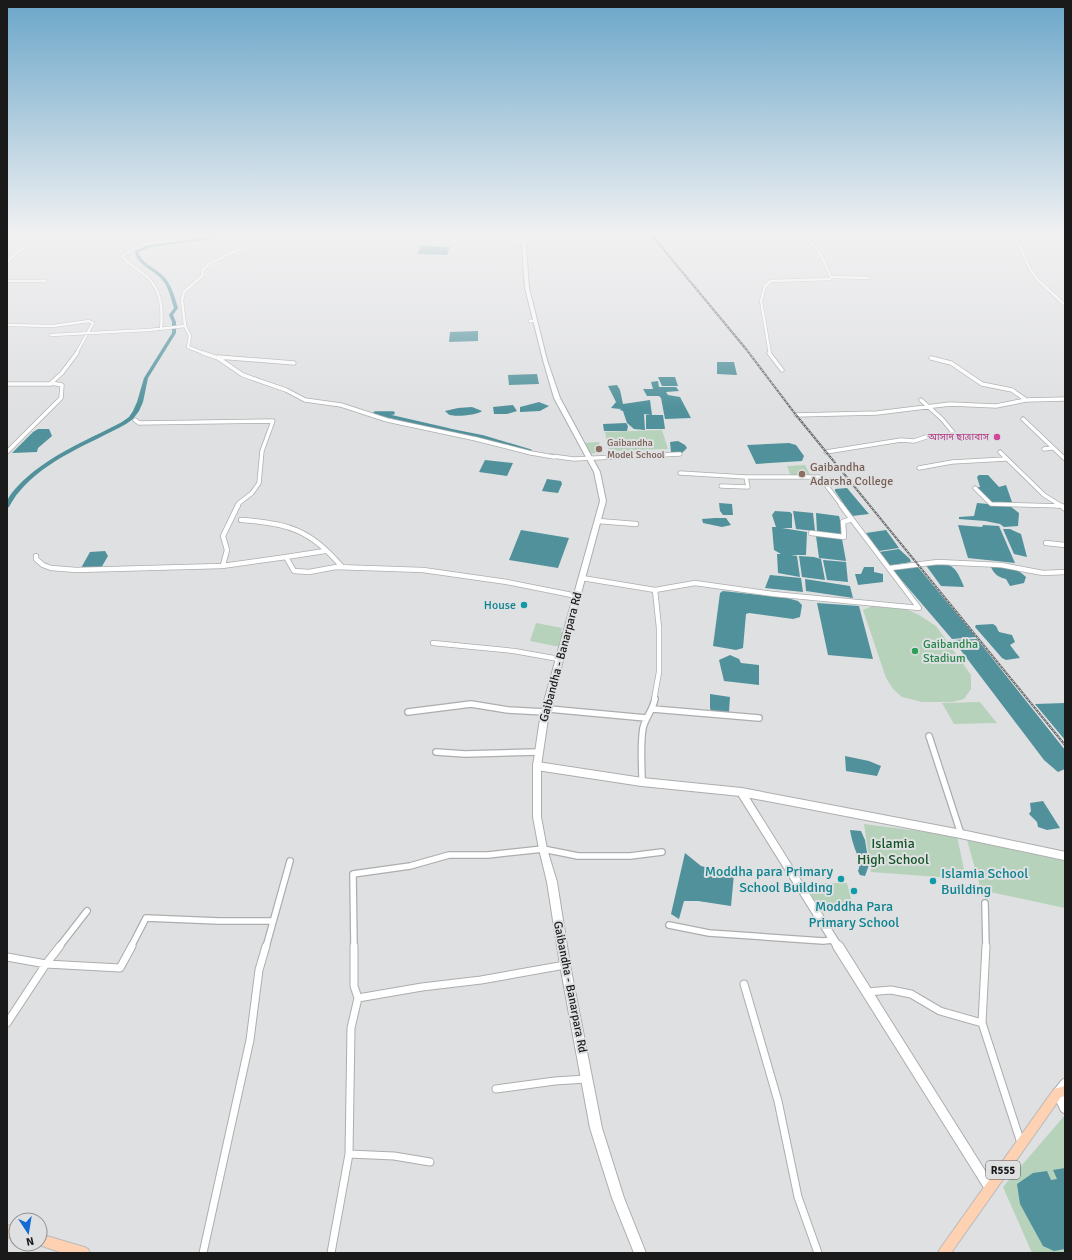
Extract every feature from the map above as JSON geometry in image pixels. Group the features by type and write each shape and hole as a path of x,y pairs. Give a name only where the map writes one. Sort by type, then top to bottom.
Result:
{"main road":[{"name":"Gaibandha - Banarpara Rd","path":"528,292 532,321 543,365 557,398 597,472 603,501 544,712 537,766 537,817 543,849 552,882 564,965 588,1080 596,1128 618,1198 640,1253"},
{"name":"R555","path":"944,1253 1063,1089"},
{"path":"48,1242 84,1253"}],"street":[{"path":"158,292 163,310 163,329"},
{"path":"184,292 182,300 185,326 190,336 188,347 218,358 243,375 286,390 305,400 341,405 388,420 572,461 590,458"},
{"path":"764,292 762,301 769,350 782,370"},
{"path":"1051,292 1065,305"},
{"path":"7,325 53,326 93,322 66,368 51,384"},
{"path":"51,335 163,329 185,326"},
{"path":"218,358 294,362"},
{"path":"931,358 951,364 982,384 1012,390 1026,400"},
{"path":"7,384 62,385 61,398 7,452"},
{"path":"921,400 930,407 956,436"},
{"path":"796,415 877,413 950,404 996,406 1026,400 1065,400"},
{"path":"1023,419 1065,459"},
{"path":"135,420 139,423 273,422 265,439 260,459 261,470 259,483 244,500 239,503 223,536 227,550 223,565"},
{"path":"826,452 901,440 914,441 929,436 968,436"},
{"path":"1044,449 1052,448"},
{"path":"1000,452 1044,495 1064,507"},
{"path":"543,455 574,460 680,454"},
{"path":"919,468 952,462 1006,459"},
{"path":"582,578 655,590 695,583 773,594 918,608 890,568 820,477 746,477 680,473"},
{"path":"721,486 748,487 746,477"},
{"path":"974,488 991,504 1064,507"},
{"path":"811,533 844,537 844,522 852,519"},
{"path":"241,520 272,523 295,528 324,548 325,551 333,555 342,567"},
{"path":"598,521 636,524"},
{"path":"1046,543 1065,544"},
{"path":"36,556 36,559 43,565 76,570 223,565 325,551"},
{"path":"286,557 294,571 309,572 342,567 382,568 459,574 577,596"},
{"path":"890,568 938,562 1001,564 1043,573 1065,572"},
{"path":"642,782 643,729 646,718 653,709 659,672 659,628 655,590"},
{"path":"433,643 514,651 559,659"},
{"path":"408,712 471,704 508,710 544,712 549,709 646,718"},
{"path":"653,709 759,718"},
{"path":"929,736 961,834"},
{"path":"436,752 465,754 539,752"},
{"path":"537,766 642,782 732,790 961,834 1065,856"},
{"path":"741,792 990,1188"},
{"path":"331,1253 349,1154 352,1028 358,998 354,986 353,874 410,866 449,855 488,854 543,849 578,856 630,856 662,852"},
{"path":"203,1253 250,1040 259,970 290,861"},
{"path":"985,903 986,947 982,1023 1021,1145"},
{"path":"7,1023 46,964 88,911"},
{"path":"7,957 46,964 120,968 146,918 219,921 273,921"},
{"path":"669,925 709,933 823,941 833,940"},
{"path":"358,998 481,980 564,965"},
{"path":"744,984 778,1101 798,1197 818,1253"},
{"path":"866,992 891,990 911,994 940,1011 982,1023"},
{"path":"496,1089 562,1080 584,1078 588,1080"},
{"path":"1063,1089 1065,1108"},
{"path":"349,1154 394,1156 430,1162"}],"green space":[{"path":"662,430 668,449 609,451 605,432"},
{"path":"599,442 602,452 588,454 584,443"},
{"path":"805,465 811,476 791,477 787,466"},
{"name":"Gaibandha Stadium","path":"872,606 904,608 919,615 936,626 971,675 971,689 964,699 952,702 922,702 902,697 893,689 886,678 863,610"},
{"path":"536,623 562,628 561,632 565,633 560,647 530,641"},
{"path":"980,702 997,723 954,724 942,703"},
{"name":"Islamia High School","path":"864,824 957,836 966,879 871,872"},
{"path":"967,840 1065,861 1065,908 981,890"},
{"path":"847,883 853,907 818,906 805,884"},
{"path":"1065,1115 1065,1253 1032,1253 1003,1187"}],"water":[{"path":"478,331 478,341 449,342 450,332"},
{"path":"717,362 734,362 737,375 717,374"},
{"path":"537,374 539,384 509,385 508,375"},
{"path":"658,377 675,377 678,386 662,386"},
{"path":"658,381 659,387 676,387 679,391 666,392 668,395 680,397 691,418 665,419 661,398 659,396 647,396 643,389 653,389 651,382"},
{"path":"617,385 620,390 623,404 650,400 652,415 663,415 665,429 646,429 646,415 651,415 644,414 645,430 634,429 627,423 623,411 620,410 621,408 611,408 616,402 608,386"},
{"path":"539,402 549,406 540,411 520,412 520,407"},
{"path":"513,405 517,411 507,414 494,414 493,407"},
{"path":"472,407 482,411 472,415 457,416 449,415 445,411 458,408"},
{"path":"626,423 628,426 627,431 604,431 603,424"},
{"path":"38,429 49,429 52,436 38,448 37,452 12,453 33,432"},
{"path":"678,441 687,448 682,453 674,454 671,452 670,442"},
{"path":"789,443 796,445 804,456 802,461 756,464 747,445"},
{"path":"485,460 513,463 507,476 479,472"},
{"path":"979,475 988,475 999,487 1006,485 1012,502 988,502 975,488 980,487 977,477"},
{"path":"547,479 561,481 562,484 558,493 542,491"},
{"path":"847,488 869,514 852,516 835,491 835,489"},
{"path":"719,503 732,504 733,515 723,515 720,511"},
{"path":"977,503 1010,506 1019,513 1018,526 1004,527 1000,524 985,521 959,519 959,517 974,516"},
{"path":"775,511 790,512 792,514 792,528 782,528 807,532 806,555 791,555 797,556 800,577 778,573 777,554 781,554 774,550 772,527 776,527 772,515"},
{"path":"793,511 813,513 815,531 796,529"},
{"path":"816,513 839,516 843,532 841,535 817,532"},
{"path":"726,518 731,525 722,527 703,523 702,519"},
{"path":"958,525 982,527 983,525 999,526 1015,563 968,558"},
{"path":"1003,529 1010,529 1021,534 1027,557 1014,554"},
{"path":"521,530 569,538 558,568 509,560"},
{"path":"886,530 899,548 879,551 866,533"},
{"path":"816,536 842,539 846,561 819,558"},
{"path":"899,549 910,559 911,562 888,566 879,552"},
{"path":"105,551 108,556 101,568 81,568 90,552"},
{"path":"799,556 821,559 825,580 802,577"},
{"path":"823,560 846,562 848,582 827,580"},
{"path":"925,564 946,564 954,568 964,587 941,586"},
{"path":"917,566 976,637 952,639 892,569"},
{"path":"864,567 874,567 874,572 883,574 883,582 858,585 855,574 861,574"},
{"path":"991,567 1005,567 1014,569 1026,577 1024,583 1010,586 1006,579 993,572"},
{"path":"770,575 801,578 803,592 765,588"},
{"path":"805,579 850,586 853,598 806,591"},
{"path":"723,591 787,598 798,601 802,605 800,617 793,619 749,613 746,614 743,648 736,650 713,646 720,593"},
{"path":"817,603 859,606 873,659 828,655"},
{"path":"993,624 999,632 1012,635 1015,642 1010,645 1020,658 1006,660 1002,658 975,627 976,625"},
{"path":"977,639 1065,750 1065,769 1058,772 1044,760 953,640"},
{"path":"730,655 739,659 741,663 759,665 759,685 724,681 719,660"},
{"path":"710,694 730,697 729,712 711,711"},
{"path":"1065,703 1065,740 1035,704"},
{"path":"845,756 869,761 881,766 877,776 846,771"},
{"path":"1043,801 1060,828 1047,830 1038,827 1037,822 1029,814 1031,811 1030,803"},
{"path":"850,830 861,831 865,840 869,865 865,876 860,875 858,871 859,861"},
{"path":"685,853 701,866 734,874 731,906 698,901 684,901 679,919 671,914"},
{"path":"1065,1168 1065,1249 1054,1251 1043,1246 1020,1204 1017,1184 1033,1173 1047,1171 1051,1180 1057,1179 1053,1170"}],"waterway":[{"path":"7,506 16,491 28,478 43,467 131,418 140,402 146,378 174,333 174,322 171,315 176,308 170,292"},
{"path":"393,413 375,413 449,430"},
{"path":"448,430 483,437 530,451"}],"railway":[{"path":"699,292 746,349 796,415 1065,745"}],"place":[{"name":"আসাদ ছাত্রাবাস","path":"997,437"},
{"name":"Gaibandha Model School","path":"599,449"},
{"name":"Gaibandha Adarsha College","path":"802,474"},
{"name":"House","path":"524,605"},
{"name":"Gaibandha Stadium","path":"915,651"},
{"name":"Moddha para Primary School Building","path":"841,879"},
{"name":"Islamia School Building","path":"933,881"},
{"name":"Moddha Para Primary School","path":"854,891"}]}
